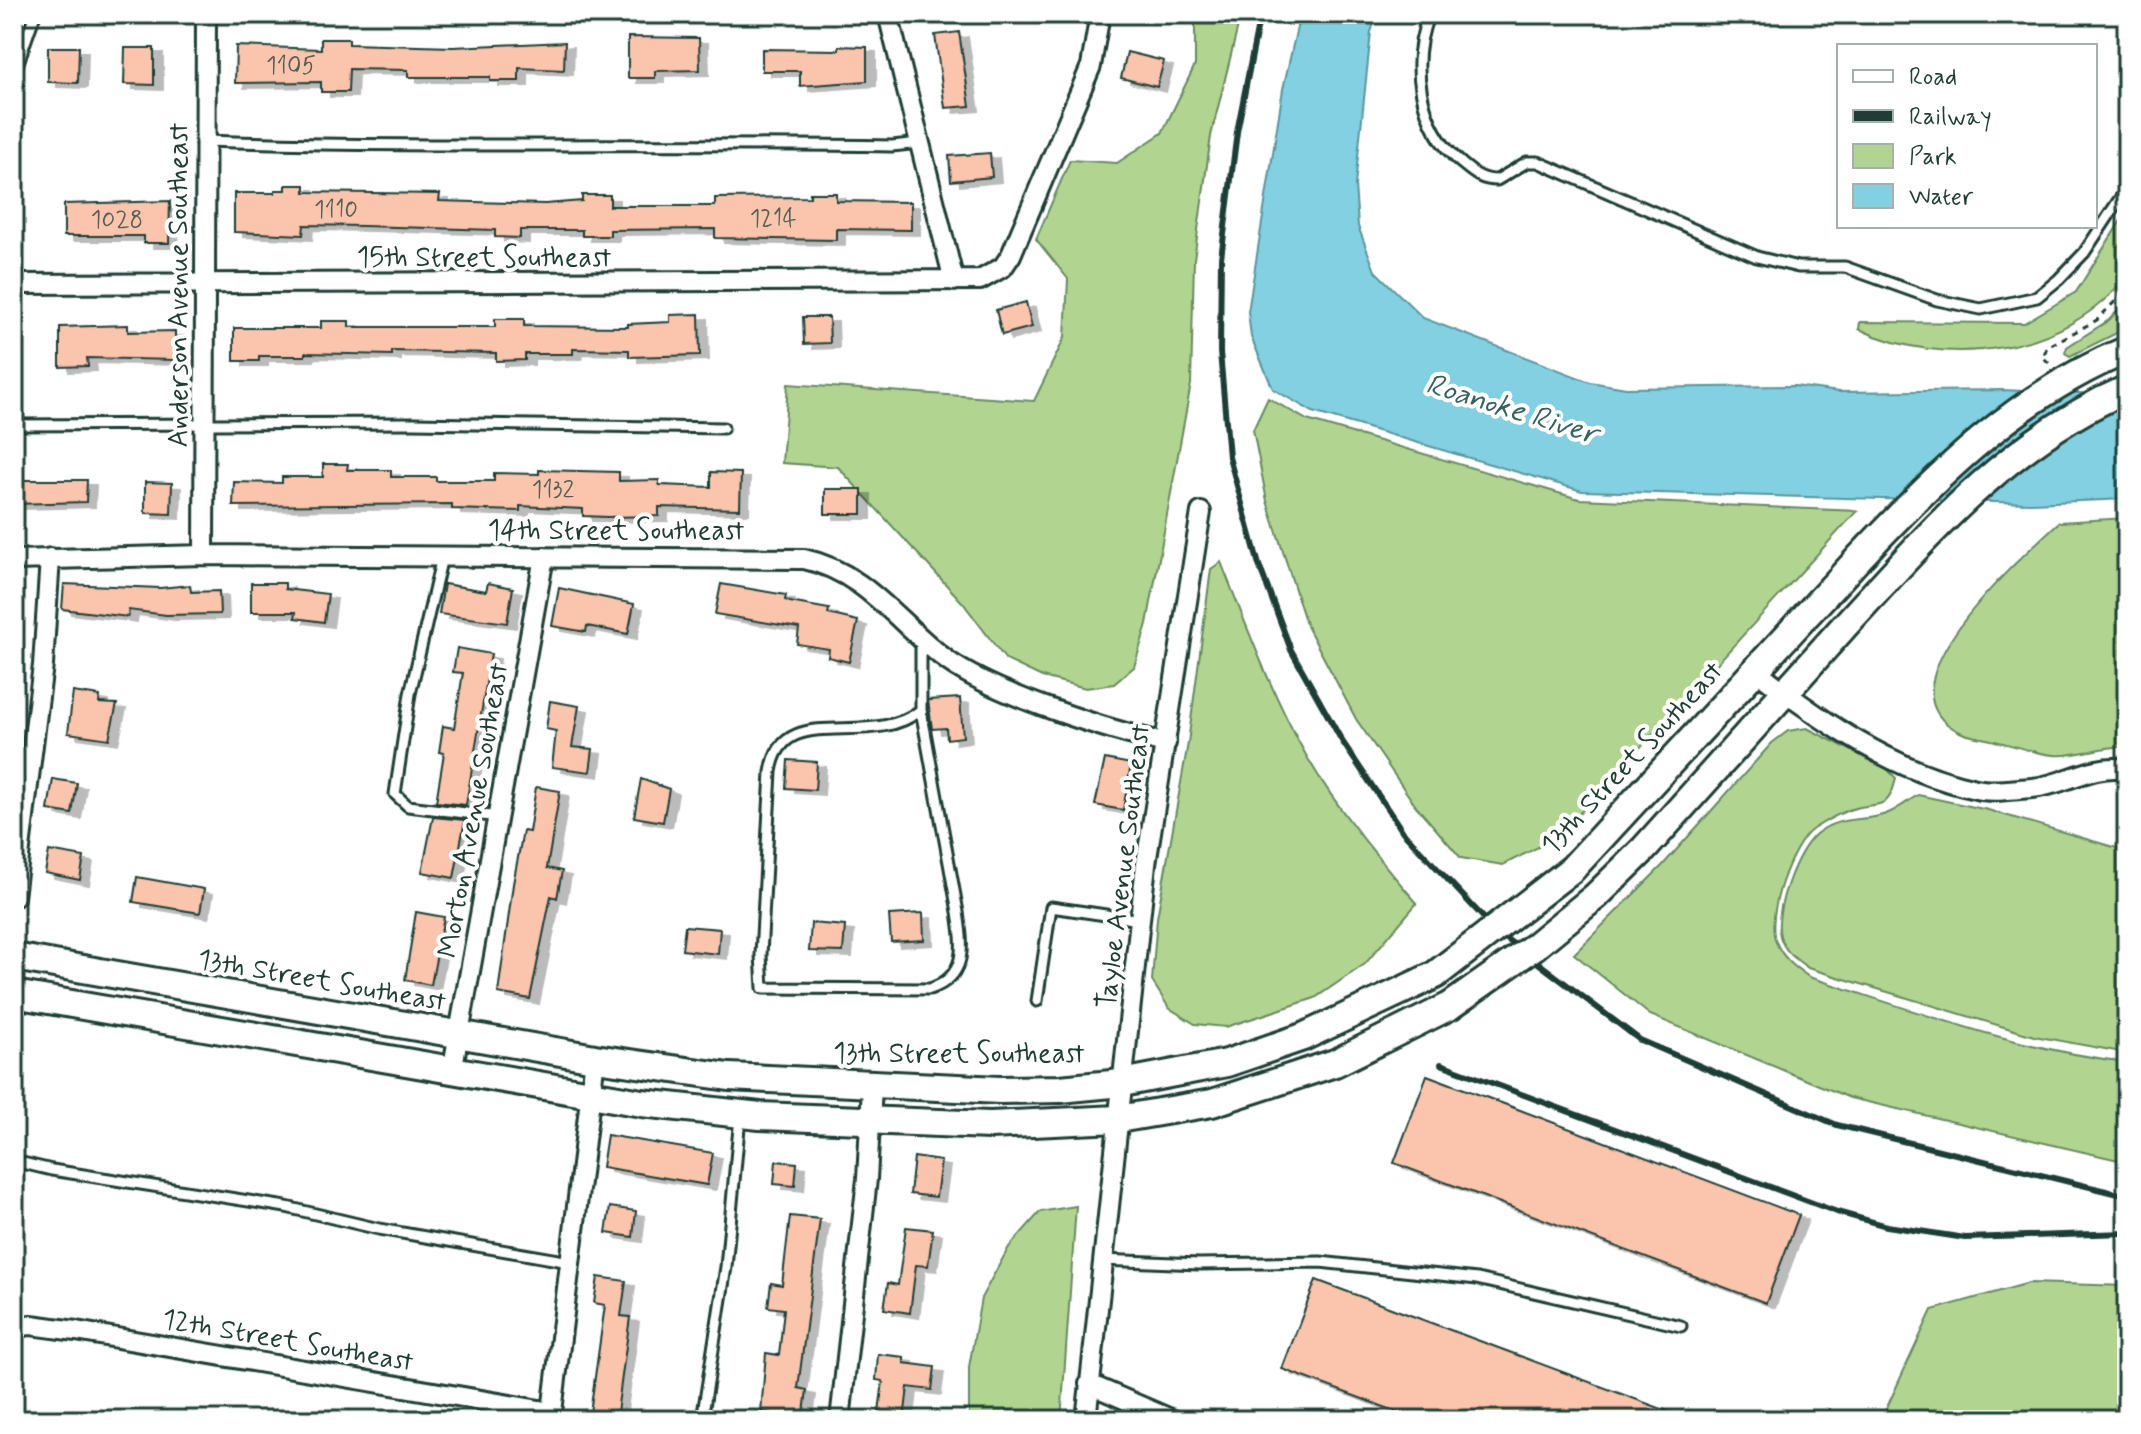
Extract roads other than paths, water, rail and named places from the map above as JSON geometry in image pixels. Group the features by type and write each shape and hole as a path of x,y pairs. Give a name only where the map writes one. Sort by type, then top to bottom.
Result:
{"main road":[{"name":"13th Street Southeast","path":"14,957 595,1058 729,1077 872,1086 1060,1089 1122,1083 1195,1070 1253,1055 1378,1005 1435,975 1572,869 1922,490 1970,447 2041,395 2127,350"},
{"path":"14,994 589,1095 740,1114 871,1122 1036,1124 1118,1119 1212,1103 1268,1087 1335,1063 1450,1006 1535,946 1596,896 1644,849 1908,556 1989,475 2052,429 2127,389"}],"street":[{"name":"Anderson Avenue Southeast","path":"204,555 206,14"},
{"path":"888,14 954,281"},
{"name":"15th Street Southeast","path":"14,284 980,280 994,275 1011,255 1091,66 1100,14"},
{"name":"Tayloe Avenue Southeast","path":"1086,1420 1140,920 1183,608 1201,512"},
{"name":"14th Street Southeast","path":"14,560 204,555 804,559 844,571 948,661 971,673 1074,715 1166,743"},
{"name":"Morton Avenue Southeast","path":"452,1072 544,557"},
{"path":"14,897 19,819 43,665 50,558"},
{"path":"1756,670 1785,693 1873,750 1922,773 1979,790 2040,787 2083,771 2127,769"},
{"path":"551,1416 595,1058"},
{"path":"840,1420 854,1315 872,1086"},
{"name":"12th Street Southeast","path":"14,1327 31,1325 76,1331 551,1416"},
{"path":"1089,1384 1173,1420"}],"lane":[{"path":"14,74 35,14"},
{"path":"1429,14 1420,69 1429,122 1447,151 1475,175 1497,180 1517,166 1538,162 1780,265 1845,267 1954,305 1981,309 2017,303 2037,297 2084,253 2127,188"},
{"path":"206,141 328,145 709,142 892,146 920,143"},
{"path":"14,425 205,422 723,428"},
{"path":"442,557 410,694 395,794 408,806 499,817"},
{"path":"921,636 921,710 962,938 960,965 953,976 930,989 781,985 763,988 761,955 771,772 779,745 800,731 892,727 921,710"},
{"path":"1037,1001 1051,907 1140,920"},
{"path":"702,1420 726,1267 740,1114"},
{"path":"14,1161 52,1170 286,1207 379,1229 570,1262"},
{"path":"1101,1260 1199,1264 1320,1262 1477,1279 1681,1326"}],"water":[{"name":"Roanoke River","path":"1300,14 1377,14 1371,32 1355,185 1358,226 1375,271 1423,318 1590,382 1626,388 1795,386 1839,392 2002,390 2127,395 2127,499 2031,503 1582,491 1313,412 1273,389 1251,337 1248,312 1283,89"}],"railway":[{"path":"1260,14 1237,132 1221,258 1220,352 1229,457 1259,565 1291,650 1342,741 1403,832 1496,931 1640,1040 1837,1125 2127,1196"},
{"path":"1441,1064 1837,1212 1887,1226 1965,1238 2127,1233"}]}
